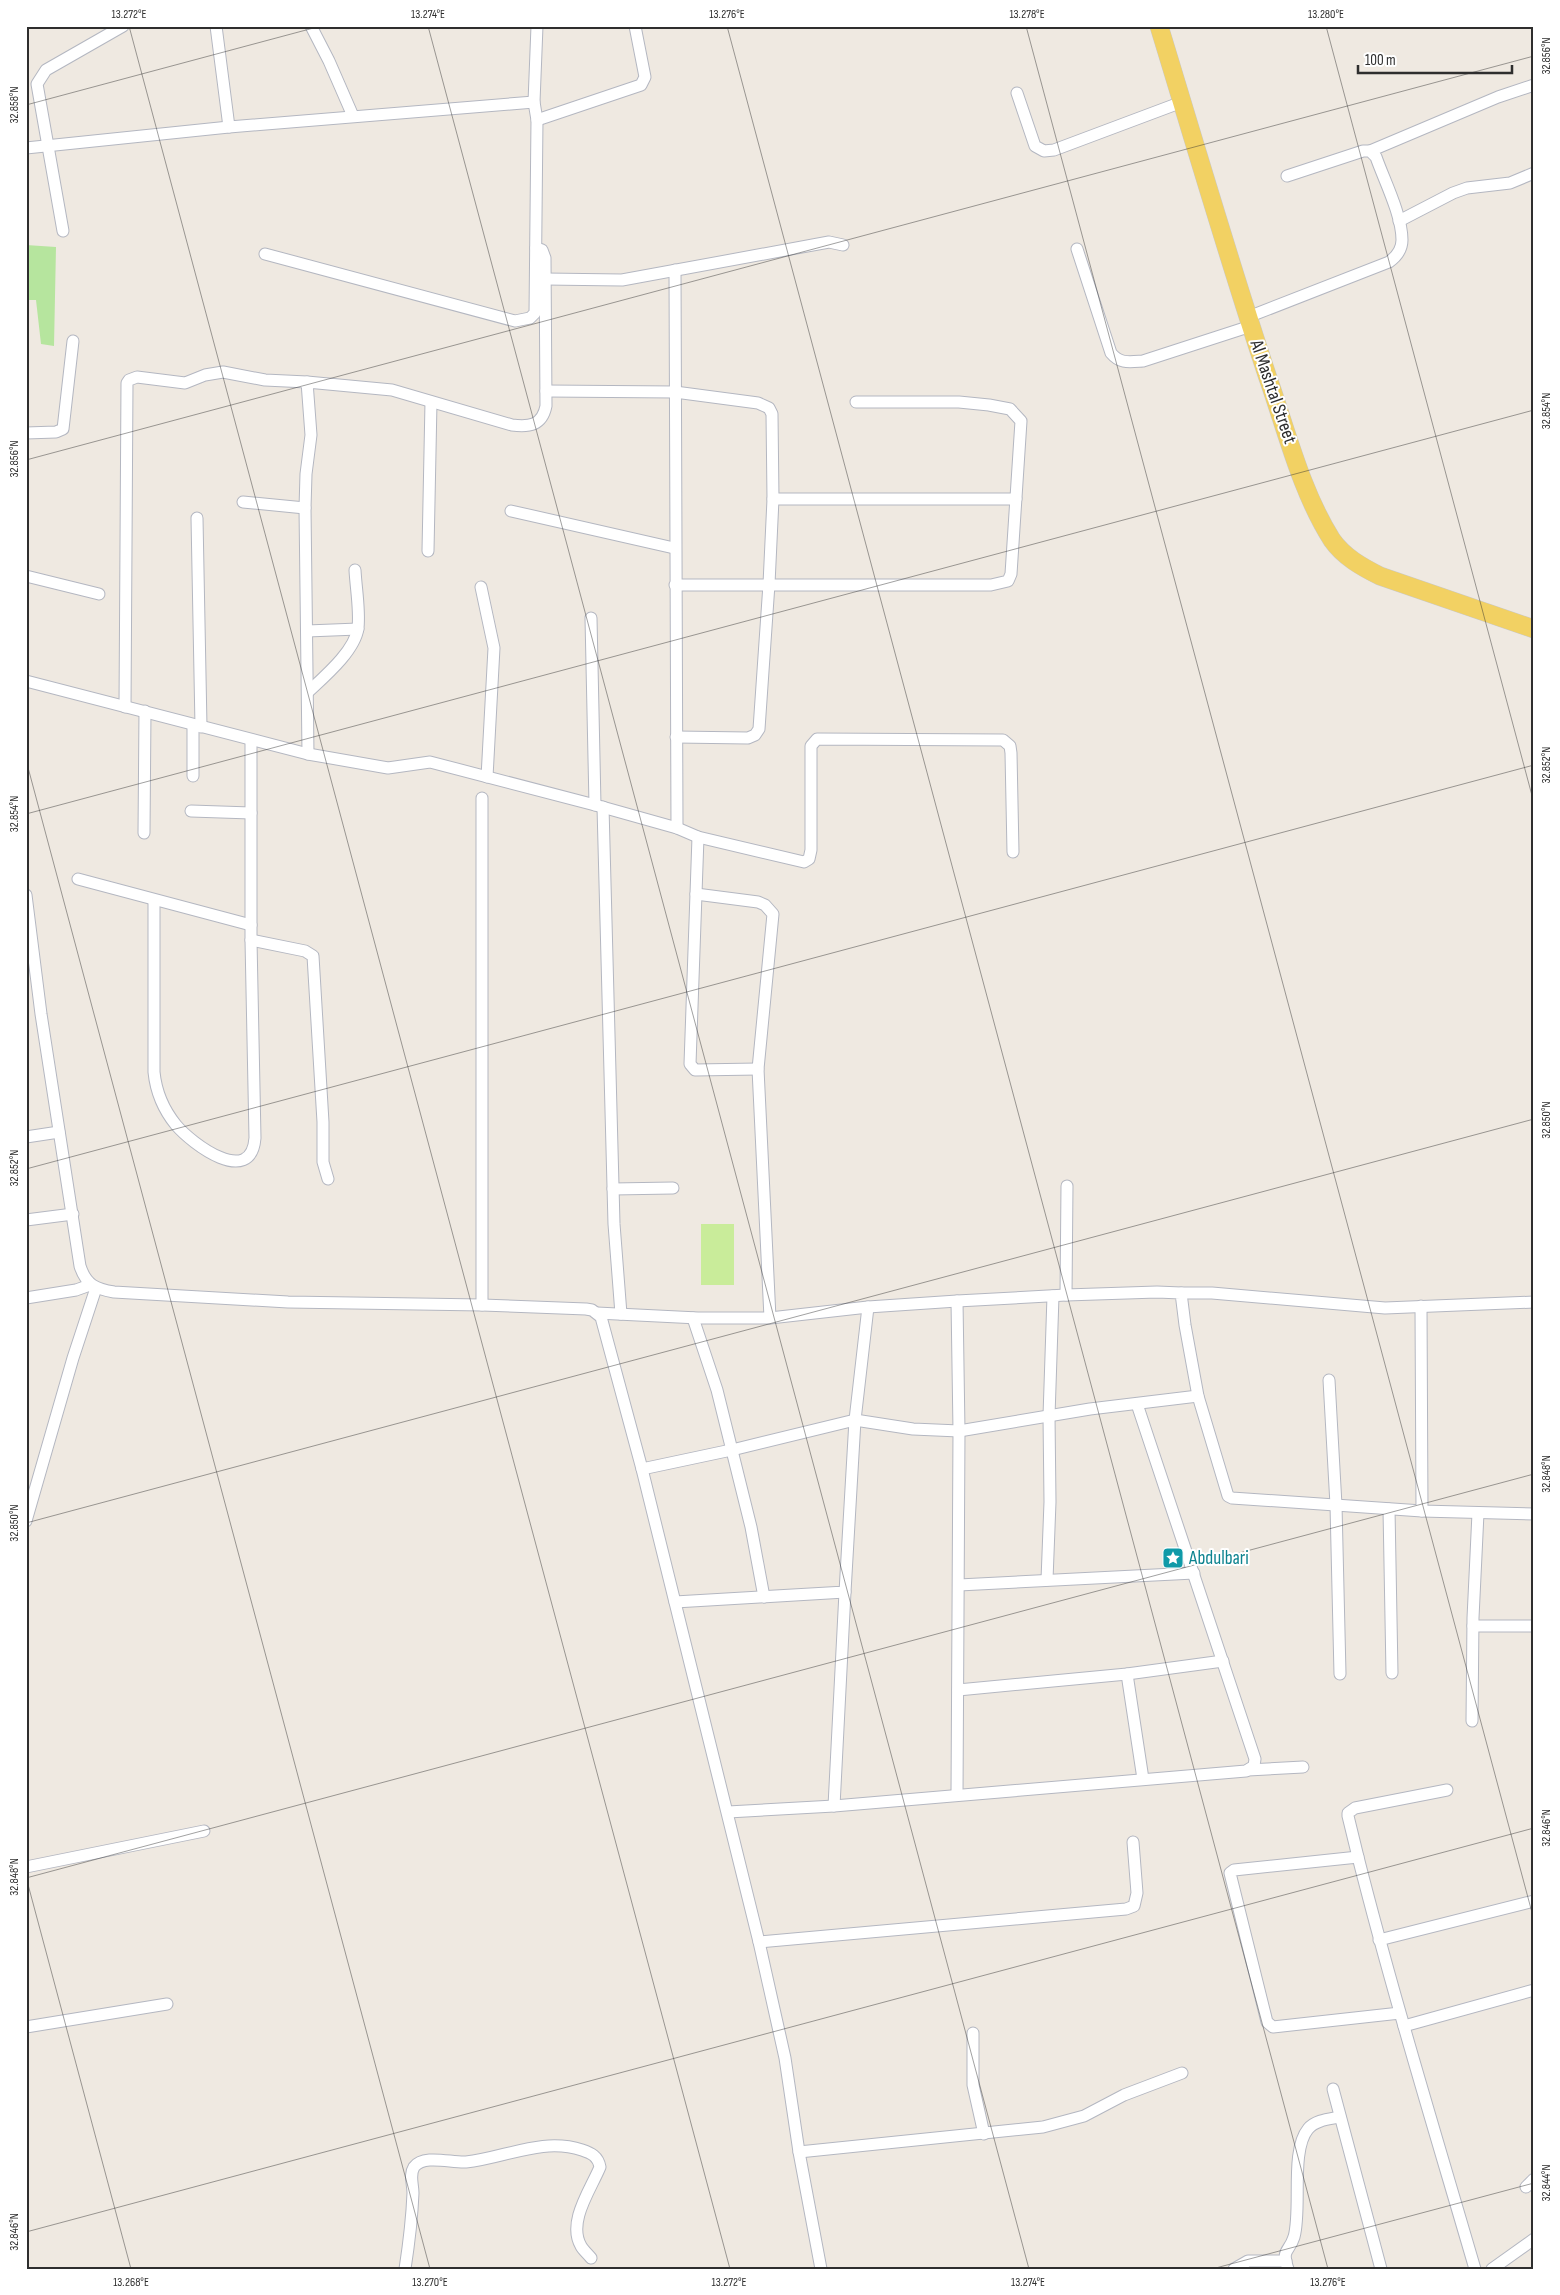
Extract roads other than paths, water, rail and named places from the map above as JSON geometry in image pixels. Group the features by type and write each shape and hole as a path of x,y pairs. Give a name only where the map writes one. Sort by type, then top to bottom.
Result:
{"main road":[{"name":"Al Mashtal Street","path":"1159,26 1250,321 1298,467 1319,517 1334,542 1356,564 1380,576 1534,629"}],"street":[{"path":"63,231 37,84 46,70 123,26"},
{"path":"216,26 229,127"},
{"path":"311,26 329,61 353,116"},
{"path":"265,254 515,321 530,318 535,313 537,120 534,102 537,26"},
{"path":"537,120 641,85 645,77 635,26"},
{"path":"1287,176 1363,151 1370,151 1498,97 1534,86"},
{"path":"1017,93 1035,146 1044,151 1054,150 1182,102"},
{"path":"26,148 229,127 534,102"},
{"path":"1077,249 1111,353 1116,359 1124,362 1142,361 1250,321 1389,262 1400,250 1402,240 1399,221 1376,157 1370,151"},
{"path":"1399,221 1453,193 1467,188 1510,183 1534,173"},
{"path":"545,279 622,280 829,242 842,245"},
{"path":"126,707 127,383 129,380 137,377 185,383 205,375 223,372 265,380 392,390 512,425 528,427 538,423 544,415 546,391 545,254 542,250 536,248"},
{"path":"674,270 677,828"},
{"path":"26,433 56,432 63,429 73,341"},
{"path":"307,382 311,436 306,474 305,508 308,754"},
{"path":"546,391 675,392 758,403 769,408 772,414 773,499 770,584 759,729 755,735 748,738 676,737"},
{"path":"428,551 431,402"},
{"path":"675,585 935,586 1003,584 1008,581 1011,574 1021,421 1010,409 958,402 856,402"},
{"path":"773,499 1016,499"},
{"path":"243,502 305,508"},
{"path":"511,511 674,548"},
{"path":"193,776 197,726 197,518"},
{"path":"308,692 344,655 354,640 358,629 355,570"},
{"path":"26,576 99,594"},
{"path":"481,588 494,648 487,777"},
{"path":"591,618 613,1189 621,1314"},
{"path":"308,631 358,629"},
{"path":"26,681 308,754 388,768 419,762 430,762 677,828 698,838 804,862 810,859 811,746 816,740 1003,740 1010,746 1011,753 1013,852"},
{"path":"144,833 145,711"},
{"path":"154,900 154,1072 157,1091 164,1108 184,1132 215,1154 229,1161 243,1160 250,1156 254,1148 251,740"},
{"path":"482,798 482,1305"},
{"path":"191,811 251,813"},
{"path":"698,838 690,1064 694,1070 758,1069"},
{"path":"78,879 251,925"},
{"path":"696,894 758,902 765,905 773,914 758,1069 770,1318"},
{"path":"26,895 30,960 80,1266 83,1275 93,1287"},
{"path":"251,940 305,951 313,956 324,1162 328,1179"},
{"path":"26,1137 59,1132"},
{"path":"1066,1295 1067,1186"},
{"path":"613,1189 673,1188"},
{"path":"26,1220 73,1214"},
{"path":"26,1521 93,1287"},
{"path":"26,1298 93,1287 114,1292 288,1302 482,1305 693,1318 770,1318 868,1307 957,1301 1157,1292 1212,1293 1385,1308 1534,1302"},
{"path":"1182,1293 1185,1325 1198,1396 1228,1496 1422,1511 1534,1514"},
{"path":"1047,1580 1053,1296"},
{"path":"957,1301 959,1431 957,1795"},
{"path":"1421,1306 1422,1511"},
{"path":"834,1806 855,1420 868,1307"},
{"path":"597,1313 601,1317 611,1351 642,1469 759,1942 785,2058 799,2152 822,2269"},
{"path":"693,1318 708,1360 732,1450 752,1534 764,1597"},
{"path":"1329,1380 1336,1505 1340,1674"},
{"path":"642,1469 732,1450 855,1420 913,1428 959,1431 1049,1416 1198,1396"},
{"path":"1137,1404 1255,1759 1254,1766 1246,1770"},
{"path":"1389,1509 1392,1673"},
{"path":"1472,1721 1473,1626 1478,1513"},
{"path":"958,1586 1194,1573"},
{"path":"675,1602 845,1592"},
{"path":"1473,1626 1534,1626"},
{"path":"958,1690 1127,1674 1224,1661"},
{"path":"1127,1674 1143,1779"},
{"path":"728,1812 834,1806 1246,1770 1303,1767"},
{"path":"1447,1790 1350,1810 1348,1816 1379,1940 1475,2269"},
{"path":"26,1867 204,1831"},
{"path":"759,1942 1126,1910 1134,1906 1136,1899 1133,1842"},
{"path":"1358,1857 1234,1870 1230,1873 1267,2022 1273,2028 1400,2013"},
{"path":"1379,1940 1534,1901"},
{"path":"1404,2026 1534,1990"},
{"path":"26,2027 167,2004"},
{"path":"973,2033 973,2085 984,2134"},
{"path":"799,2152 1042,2127 1084,2116 1124,2095 1182,2073"},
{"path":"1333,2089 1381,2269"},
{"path":"1234,2269 1248,2261 1287,2265 1286,2250 1294,2238 1298,2196 1297,2174 1304,2136 1309,2127 1316,2123 1340,2117"},
{"path":"405,2269 413,2202 412,2171 416,2165 423,2161 462,2162 484,2160 529,2148 557,2144 590,2153 599,2161 600,2167 579,2214 578,2223 580,2244 591,2258"},
{"path":"1492,2269 1534,2240"}],"place":[{"name":"Abdulbari","path":"1173,1558"}]}
